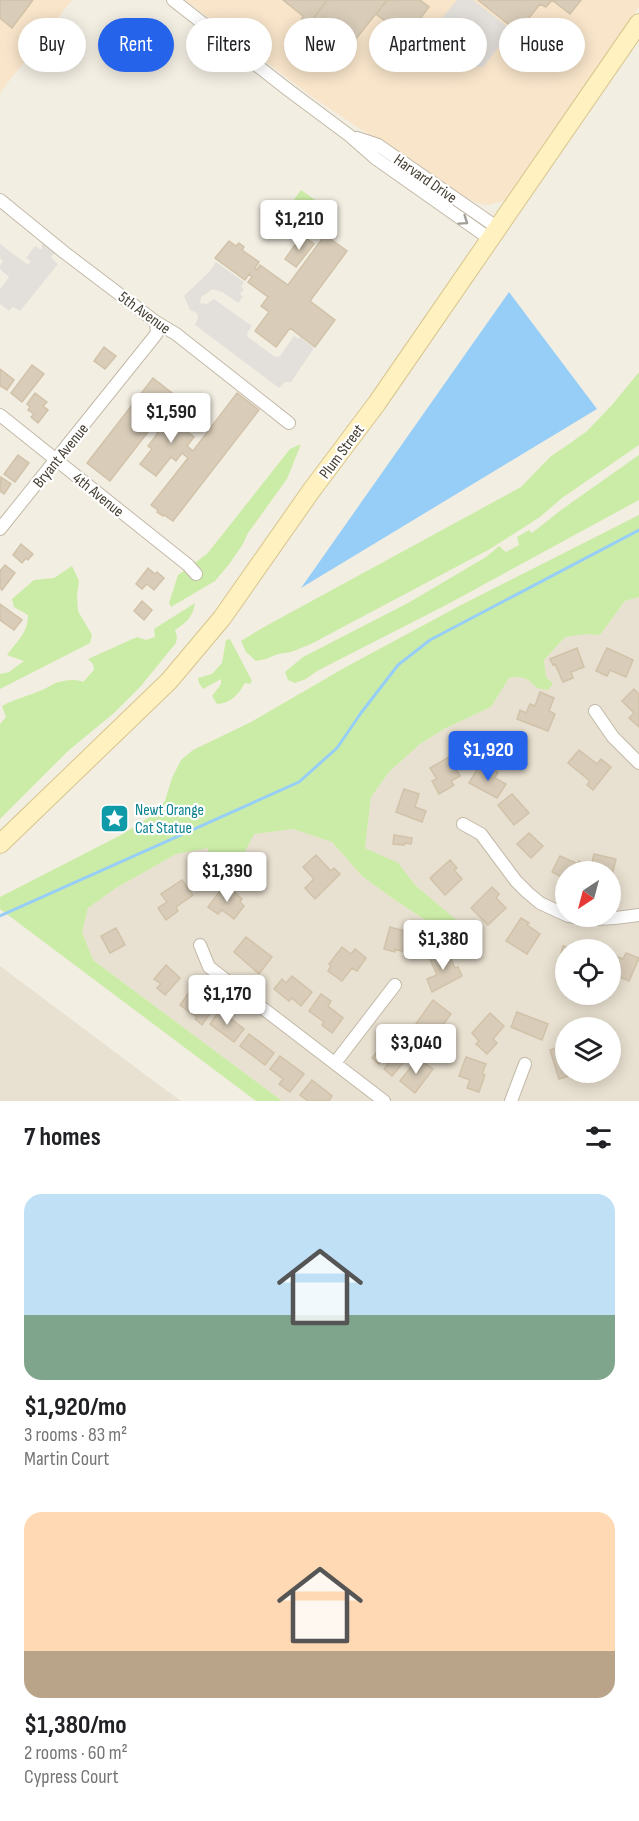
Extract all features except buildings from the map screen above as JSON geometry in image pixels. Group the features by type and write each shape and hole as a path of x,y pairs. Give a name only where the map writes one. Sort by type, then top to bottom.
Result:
{"main road":[{"name":"Plum Street","path":"0,844 152,698 222,618 311,491 377,403 639,23"}],"street":[{"name":"Harvard Drive","path":"173,0 350,136 375,158 494,234"},
{"name":"5th Avenue","path":"0,200 65,253 156,322 176,334 290,423"},
{"name":"Bryant Avenue","path":"0,529 154,337 157,333 156,322"},
{"name":"4th Avenue","path":"0,415 188,565 196,574"},
{"path":"595,711 613,737 639,762"},
{"path":"463,824 482,834 527,892 540,903 555,910"},
{"path":"621,919 639,915"},
{"path":"200,945 209,967 384,1101"},
{"path":"335,1063 395,985"},
{"path":"511,1101 525,1064"}],"shaded area":[{"path":"0,0 72,0 58,18 18,18 18,70 0,93"},
{"path":"185,0 639,0 639,7 513,192 504,201 487,205 477,203 447,187 311,96 272,66 272,18 209,18"},
{"path":"457,0 473,0 499,20 499,47 487,62 487,18 442,18"},
{"path":"42,243 56,254 51,258 58,264 20,311 13,307 9,311 0,304 0,289 9,277 0,269 3,261 0,258 0,244 28,265 31,261 26,258 35,246 42,249"},
{"path":"216,262 244,282 241,287 244,289 240,294 243,297 238,303 213,289 201,297 200,303 207,304 214,299 252,326 247,333 248,337 275,357 280,356 294,336 298,339 300,337 314,348 291,382 285,382 279,388 195,325 198,318 197,313 190,310 184,296"},
{"path":"639,597 639,1101 282,1101 93,960 82,932 88,908 116,888 176,854 208,848 254,834 293,829 332,842 362,876 459,942 479,940 416,886 398,864 365,848 371,797 389,772 420,744 444,729 491,707 509,678 520,676 531,681 537,688 546,677 544,660 565,637 600,635 625,601"},
{"path":"0,966 159,1085 181,1101 0,1101"}],"green space":[{"path":"301,190 335,214 321,232 288,208"},
{"path":"639,372 639,445 562,498 540,517 490,549 311,644 256,661 246,652 241,641 264,627 521,487 550,457 586,432"},
{"path":"301,444 287,479 248,533 230,563 215,581 171,607 169,603 178,575 207,554 290,449"},
{"path":"639,455 639,500 448,604 317,671 306,679 295,683 288,680 285,672 303,657 408,603 486,557 499,546 506,552 519,545 517,537 529,530 532,533"},
{"path":"639,515 639,597 625,601 600,635 565,637 544,660 546,677 553,684 548,690 537,688 524,678 509,678 491,707 444,729 420,744 389,772 371,797 365,848 398,863 416,886 480,940 459,942 362,876 332,842 293,829 254,834 237,867 212,872 208,848 176,854 116,888 88,908 82,932 93,960 282,1101 256,1101 0,909 0,897 121,835 150,817 165,801 172,778 181,760 193,750 251,722 344,668 461,605"},
{"path":"72,566 79,581 78,611 92,635 90,643 0,689 0,674 9,672 24,661 7,655 21,636 28,621 28,615 14,607 12,599 34,580 54,578"},
{"path":"195,603 188,619 175,630 176,643 140,687 114,713 68,751 0,819 0,724 6,717 2,706 57,683 71,680 83,682 94,670 93,664 88,659 137,637 146,640 155,637 154,629"},
{"path":"230,639 252,681 250,684 245,683 230,700 217,704 212,696 221,684 221,679 203,689 198,678 212,674 222,663 226,640"}],"water":[{"path":"509,292 597,409 301,588"}],"waterway":[{"path":"0,916 299,782 337,748 398,665 430,640 639,530"}],"place":[{"name":"Newt Orange Cat Statue","path":"114,818"}]}
